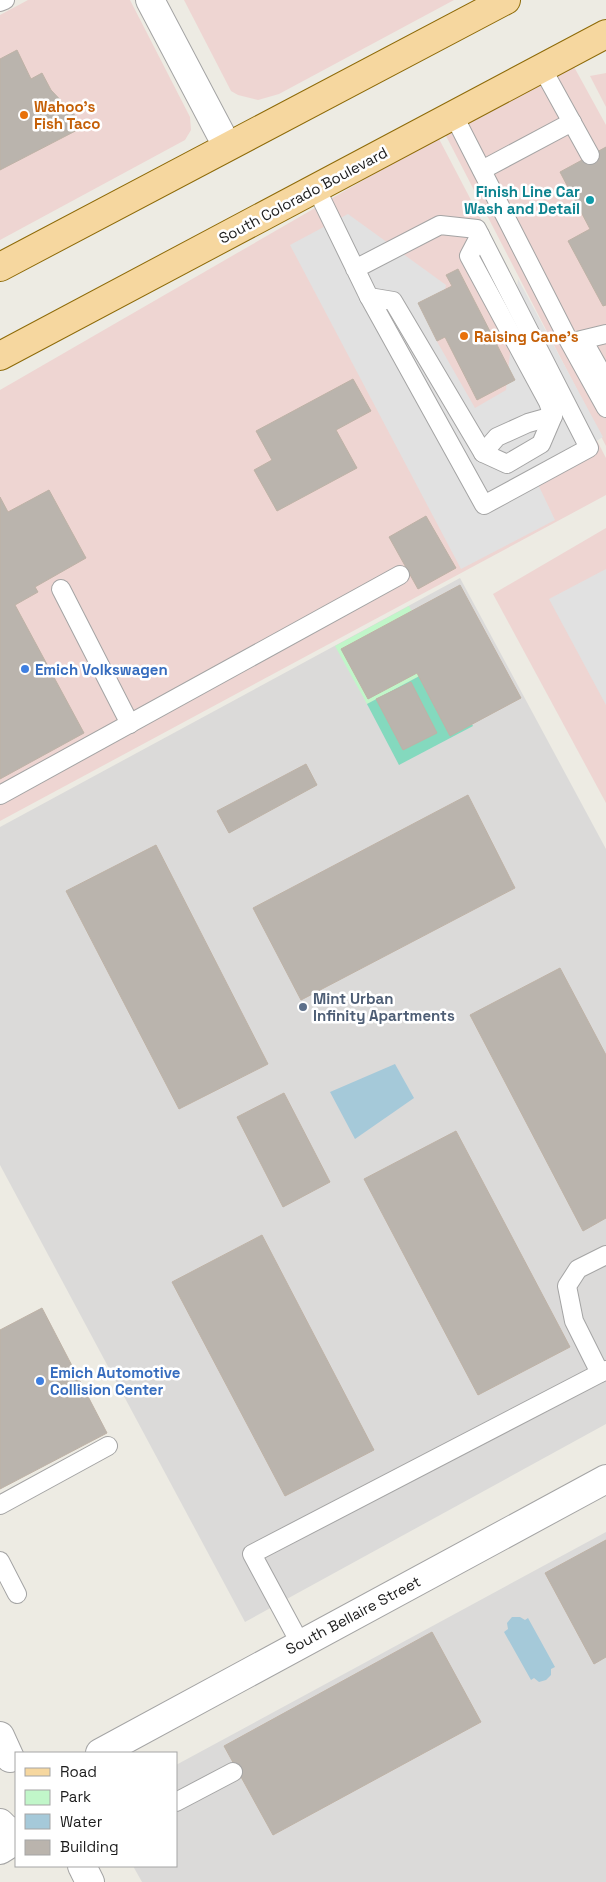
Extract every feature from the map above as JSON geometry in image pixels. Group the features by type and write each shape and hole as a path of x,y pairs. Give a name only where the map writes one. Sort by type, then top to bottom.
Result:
{"main road":[{"path":"0,268 227,146 506,0"},
{"name":"South Colorado Boulevard","path":"0,356 606,34"}],"street":[{"path":"150,0 227,146"},
{"name":"South Bellaire Street","path":"102,1752 606,1478"},
{"path":"0,1823 7,1830 15,1832"},
{"path":"0,1850 15,1841"},
{"path":"82,1867 90,1882"}],"lane":[{"path":"0,2 4,0"},
{"path":"542,68 590,155"},
{"path":"454,116 482,170 593,340 606,381"},
{"path":"482,170 572,122"},
{"path":"316,188 355,269 369,297 484,505 590,448 477,229 440,225 355,269"},
{"path":"369,297 393,301 483,453 507,464 541,444 553,416 548,402 469,256 480,235"},
{"path":"593,340 606,408"},
{"path":"483,453 497,437 528,423 553,416"},
{"path":"0,795 400,575"},
{"path":"60,589 130,724"},
{"path":"300,1643 252,1554 603,1372 574,1321 567,1286 578,1269 606,1255"},
{"path":"0,1505 108,1446"},
{"path":"0,1562 17,1594"},
{"path":"178,1801 233,1772"}],"shaded area":[{"path":"28,0 130,0 190,117 191,130 185,140 0,240 0,15"},
{"path":"184,0 454,0 279,94 258,100 238,95 231,91"},
{"path":"573,65 606,125 606,446 444,132"},
{"path":"606,73 606,107 590,76"},
{"path":"438,137 606,458 606,495 0,821 0,390"},
{"path":"348,214 446,285 435,338 475,408 506,390 518,279 603,437 535,478 555,520 461,569 290,245"},
{"path":"606,528 606,803 493,594"},
{"path":"606,569 606,705 549,599"},
{"name":"Mint Urban Infinity Apartments","path":"460,578 606,849 606,1424 245,1622 0,1165 0,827"},
{"path":"606,1532 606,1882 142,1882 134,1867 178,1867 178,1764"}],"green space":[{"path":"409,606 440,665 367,704 335,646"},
{"path":"440,665 473,726 399,765 367,704"}],"water":[{"path":"395,1064 414,1098 355,1139 330,1092"},
{"path":"512,1617 520,1617 525,1620 528,1618 555,1667 551,1669 551,1675 546,1680 539,1682 534,1678 531,1680 504,1632 508,1629 507,1623"}],"building":[{"path":"17,50 31,79 42,73 51,90 85,126 0,170 0,59"},
{"name":"Finish Line Car Wash and Detail","path":"606,147 606,305 603,306 568,241 590,229 560,172"},
{"path":"458,269 515,380 477,400 445,337 437,341 418,303 452,286 446,275"},
{"path":"353,379 371,411 336,430 357,468 277,511 254,470 272,460 256,431"},
{"name":"Emich Volkswagen","path":"49,490 86,558 35,587 38,592 15,605 84,733 0,779 0,497 8,512"},
{"path":"426,516 456,568 418,589 389,537"},
{"path":"460,585 521,698 450,736 417,673 368,699 341,649"},
{"path":"411,682 437,733 403,750 376,699"},
{"path":"306,764 317,785 229,833 217,811"},
{"path":"468,795 515,888 301,1000 253,908"},
{"path":"156,845 268,1064 179,1109 66,891"},
{"path":"560,968 606,1055 606,1218 583,1231 470,1015"},
{"path":"284,1093 330,1182 283,1207 237,1117"},
{"path":"456,1131 570,1347 478,1395 364,1179"},
{"path":"262,1235 374,1450 285,1496 172,1282"},
{"name":"Emich Automotive Collision Center","path":"42,1308 107,1433 0,1489 0,1330"},
{"path":"606,1540 606,1657 594,1664 545,1573"},
{"path":"432,1632 481,1722 273,1835 224,1746"}],"place":[{"name":"Wahoo's Fish Taco","path":"24,115"},
{"name":"Finish Line Car Wash and Detail","path":"590,200"},
{"name":"Raising Cane's","path":"464,336"},
{"name":"Emich Volkswagen","path":"25,669"},
{"name":"Mint Urban Infinity Apartments","path":"303,1007"},
{"name":"Emich Automotive Collision Center","path":"40,1381"}]}
